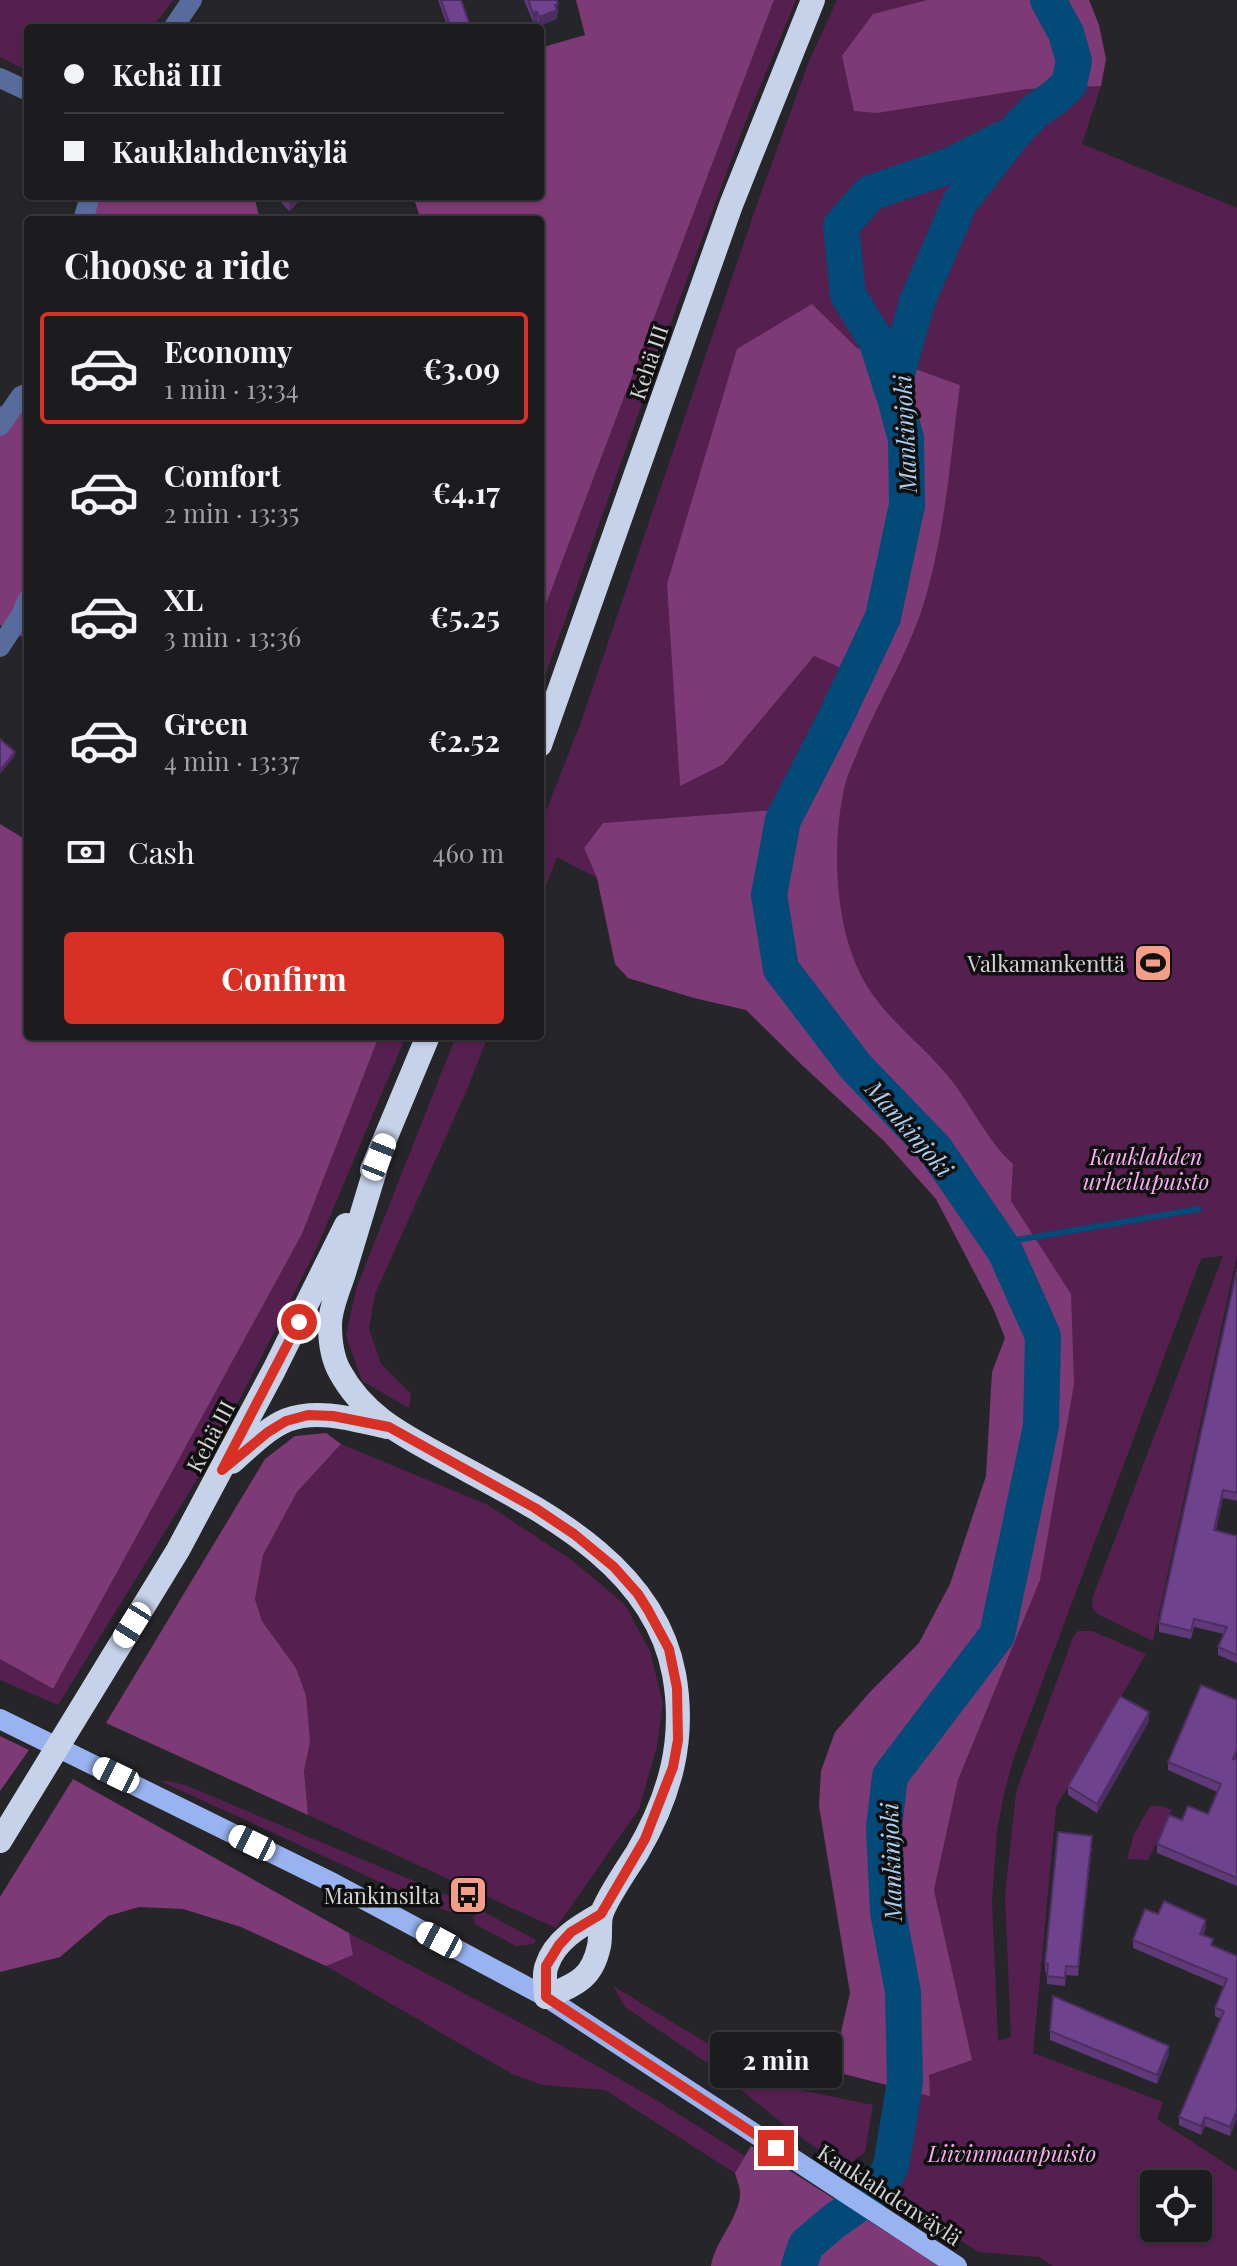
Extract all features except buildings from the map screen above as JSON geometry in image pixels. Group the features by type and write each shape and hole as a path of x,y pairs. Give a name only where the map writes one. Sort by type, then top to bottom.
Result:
{"highway":[{"name":"Kehä III","path":"544,734 731,205 813,0"},
{"name":"Kehä III","path":"0,1841 178,1550 222,1470 311,1298 379,1157 426,1040"},
{"path":"379,1157 330,1322 332,1352 339,1371 360,1401 389,1427 535,1508 574,1534 614,1567 638,1594 669,1649 679,1713 673,1767 645,1839 601,1914 599,1947 592,1965 581,1982 546,1997 546,1966 559,1945 571,1932 601,1914"},
{"path":"222,1470 268,1432 286,1421 308,1415 333,1416 389,1427"}],"main road":[{"name":"Kauklahdenväylä","path":"0,1719 333,1883 546,1997 957,2266"}],"street":[{"path":"176,24 192,0"},
{"path":"0,78 24,89"},
{"path":"0,426 24,395"},
{"path":"0,647 24,608"}],"green space":[{"path":"0,0 173,0 155,24 24,24 24,69 0,57"},
{"path":"774,0 796,0 745,123 544,679 544,609"},
{"path":"837,0 927,0 874,14 843,56 854,111 1027,89 1101,86 1082,144 1237,208 1237,1255 1153,1641 1097,1614 1092,1599 1223,1256 1202,1258 1199,1264 1013,1760 997,1831 992,1900 998,2041 1011,2037 1005,1895 1016,1792 1073,1637 1078,1631 1092,1631 1146,1654 1056,1807 1033,2053 1163,2102 1157,2119 1237,2171 1237,2266 1053,2266 1039,2257 979,2252 883,2194 897,2169 913,2059 969,2047 934,1890 958,1780 1040,1580 1011,1201 1013,1164 952,1081 886,1011 867,986 848,940 838,888 838,834 845,785 922,610 944,513 960,385 857,348 812,304 678,731 680,785 724,764 814,656 862,676 800,808 603,823 584,848 597,878 557,857 544,891 544,816 580,725 757,204 809,61"},
{"path":"377,1040 404,1040 315,1252 206,1465 58,1705 0,1680 0,1659 52,1689 302,1234"},
{"path":"454,1040 486,1040 375,1294 369,1329 381,1364 411,1394 409,1408 362,1381 346,1336 356,1289"},
{"path":"341,1444 488,1505 573,1561 625,1605 650,1651 663,1704 657,1746 639,1809 556,1928 308,1815 304,1771 310,1742 296,1668 262,1621 255,1599 263,1555 297,1492"},
{"path":"160,1781 185,1785 452,1897 457,1900 457,1907 451,1912 428,1904"},
{"path":"1150,1806 1172,1810 1148,1860 1127,1859 1134,1834"},
{"path":"480,1912 536,1940 534,1944 516,1946 475,1924 473,1917"},
{"path":"349,1933 534,2030 653,2098 745,2156 735,2173 605,2090 542,2085 512,2074 326,1966 353,1955"},
{"path":"613,1986 776,2085 873,2105 865,2152 846,2166 827,2156 713,2067 625,2007"}],"shaded area":[{"path":"576,0 774,0 544,609 544,216 420,216 414,200 544,200 544,47 585,35"},
{"path":"927,0 1089,0 1099,25 1106,59 1101,86 1027,89 877,113 854,111 842,56 873,14"},
{"path":"99,200 255,200 259,216 93,216"},
{"path":"812,304 857,348 960,385 944,513 922,610 845,785 837,861 838,888 848,940 856,964 876,999 942,1069 995,1145 1013,1164 1011,1201 1071,1294 1074,1384 1040,1580 958,1780 934,1890 972,2060 929,2075 930,2096 832,2071 850,1993 819,1806 821,1771 835,1732 919,1643 950,1584 986,1476 992,1372 1005,1338 994,1310 936,1199 884,1141 746,1010 628,978 615,964 597,878 584,848 603,823 800,808 862,677 814,656 724,764 680,786 667,584 737,349"},
{"path":"0,406 24,409 24,638 0,625"},
{"path":"0,824 24,839 24,1040 377,1040 302,1234 53,1689 0,1659"},
{"path":"326,1433 341,1444 297,1492 263,1555 255,1599 262,1621 296,1668 306,1696 310,1742 304,1771 308,1815 106,1723 265,1459 295,1436"},
{"path":"0,1736 29,1750 0,1791"},
{"path":"73,1779 349,1933 353,1955 326,1966 241,1927 183,1909 139,1907 108,1916 60,1957 0,1972 0,1897"},
{"path":"751,2146 940,2266 711,2266 739,2201 740,2190 735,2173"}],"waterway":[{"name":"Mankinjoki","path":"799,2266 806,2245 878,2190 891,2166 905,2082 903,1992 888,1912 884,1828 890,1776 997,1635 1041,1426 1043,1336 1005,1251 935,1149 856,1067 781,969 769,895 783,820 883,617 907,505 906,439 896,402 897,374 917,302 960,202 1014,133 1069,84 1074,61 1066,33 1048,0"},
{"path":"893,393 877,342 848,295 841,226 870,193 951,165 1002,139"},
{"path":"999,1243 1199,1209"}],"place":[{"name":"Valkamankenttä","path":"1153,963"},
{"name":"Mankinsilta","path":"468,1895"}],"route":[{"path":"299,1322 222,1470 268,1432 286,1421 308,1415 333,1416 389,1427 535,1508 574,1534 614,1567 638,1594 658,1626 669,1649 677,1688 678,1740 673,1767 645,1839 601,1914 571,1932 546,1966 546,1997 776,2148"}],"park label":[{"name":"Kauklahden urheilupuisto","path":"1146,1168"},
{"name":"Liivinmaanpuisto","path":"1012,2153"}]}
